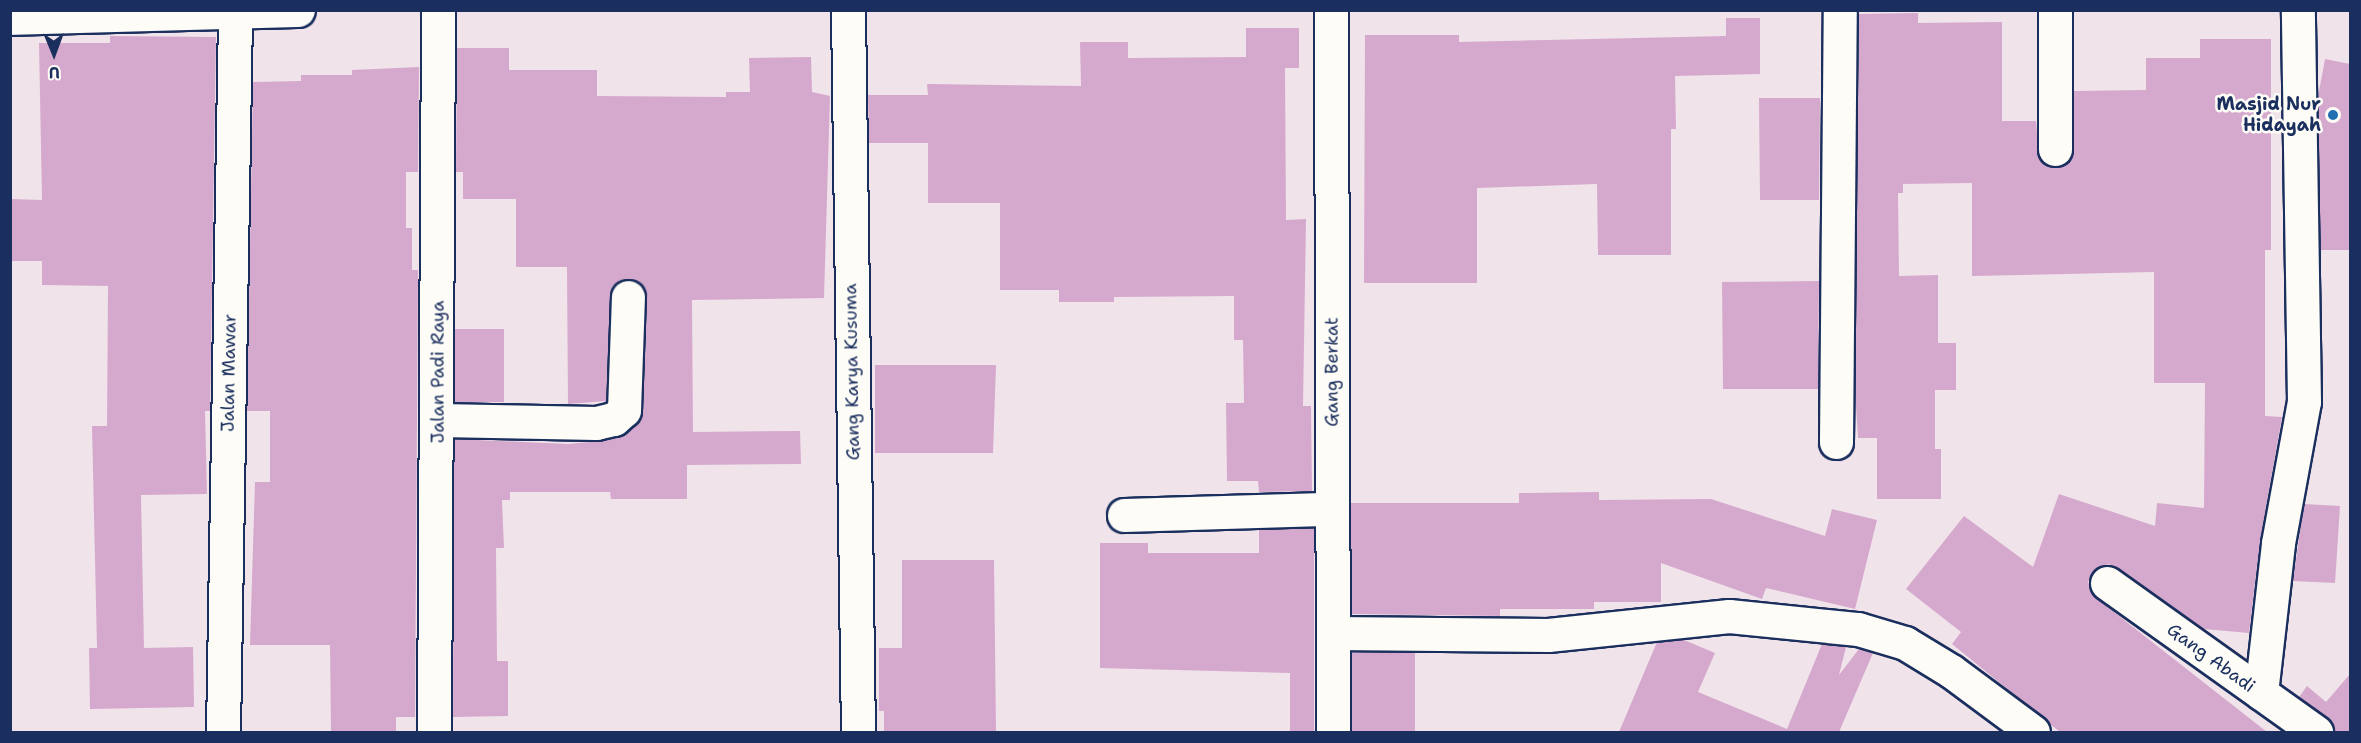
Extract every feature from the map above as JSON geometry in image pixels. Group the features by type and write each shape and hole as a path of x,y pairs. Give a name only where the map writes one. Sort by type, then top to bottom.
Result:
{"street":[{"path":"10,18 151,11 235,13 298,10"},
{"name":"Jalan Padi Raya","path":"434,732 439,420 438,10"},
{"name":"Gang Karya Kusuma","path":"848,10 858,732"},
{"name":"Gang Berkat","path":"1331,10 1333,732"},
{"path":"1836,442 1840,10"},
{"path":"2055,10 2055,149"},
{"path":"2261,693 2278,543 2304,402 2298,10"},
{"name":"Jalan Mawar","path":"223,732 235,13"},
{"path":"439,420 596,423 614,419 624,410 628,297"},
{"path":"1124,515 1332,510"},
{"name":"Gang Abadi","path":"2107,583 2316,732"},
{"path":"1334,633 1548,634 1730,616 1858,628 1905,643 1951,671 2033,732"}],"building":[{"path":"1918,13 1918,23 2002,22 2002,121 2036,121 2039,158 2054,168 2065,165 2074,150 2074,91 2146,90 2146,58 2200,58 2200,39 2271,39 2271,250 2265,250 2265,416 2282,417 2260,540 2249,633 2204,629 2109,564 2092,572 2088,582 2096,598 2267,732 2060,732 1952,644 1961,632 1906,589 1964,516 2033,567 2059,494 2155,526 2157,503 2204,508 2205,383 2154,383 2154,272 1972,276 1972,183 1903,184 1903,193 1898,193 1899,276 1938,275 1938,343 1956,343 1956,390 1935,390 1935,449 1941,449 1941,499 1877,499 1877,438 1858,438 1855,390 1859,14"},
{"path":"1726,18 1760,18 1760,74 1675,76 1676,129 1671,129 1671,255 1598,255 1597,184 1477,188 1477,283 1364,283 1365,35 1459,35 1459,42 1726,36"},
{"path":"1246,28 1299,28 1299,68 1285,68 1286,220 1306,219 1303,406 1311,406 1312,491 1259,492 1258,481 1227,481 1226,403 1244,403 1243,340 1234,340 1234,296 1114,297 1114,302 1059,302 1059,290 1000,290 1000,203 928,203 928,143 869,143 868,95 928,95 927,84 1081,86 1080,42 1128,42 1128,58 1246,57"},
{"path":"110,36 216,37 210,411 205,411 207,494 141,495 144,648 193,647 194,707 90,709 89,648 97,648 92,426 107,426 108,286 42,285 42,261 10,261 10,199 42,200 39,43 110,43"},
{"path":"457,48 509,48 509,70 597,70 597,96 726,97 726,92 750,92 749,58 811,57 812,92 830,96 824,298 692,300 693,432 800,431 801,464 687,465 687,499 611,499 610,492 510,492 510,500 502,500 504,548 496,548 497,661 508,661 508,716 453,717 454,439 568,444 600,441 627,433 643,411 647,298 637,281 620,280 612,287 606,401 568,404 567,267 516,267 516,199 463,199 463,172 456,172"},
{"path":"2325,59 2350,64 2350,250 2320,250 2318,97"},
{"path":"419,67 418,172 406,172 406,228 412,228 412,270 418,270 415,717 396,717 396,732 331,732 330,645 250,645 255,482 270,482 270,411 247,411 253,82 301,81 301,75 352,75 352,70"},
{"path":"1759,98 1820,98 1819,200 1760,200"},
{"path":"1819,281 1818,389 1723,389 1722,282"},
{"path":"455,329 504,329 504,402 455,402"},
{"path":"875,365 996,365 993,453 875,453"},
{"path":"1599,492 1599,500 1711,499 1825,536 1832,509 1877,520 1855,609 1766,588 1762,599 1661,563 1661,602 1594,602 1594,609 1500,609 1500,616 1351,614 1351,503 1519,503 1519,493"},
{"path":"2304,504 2340,506 2335,583 2293,581"},
{"path":"1314,528 1314,732 1290,732 1290,673 1100,668 1100,543 1148,543 1148,553 1259,553 1259,530"},
{"path":"902,560 994,560 996,732 884,732 884,711 879,711 879,648 902,648"},
{"path":"1684,640 1715,653 1698,692 1787,729 1822,644 1846,647 1839,675 1859,649 1873,653 1839,732 1619,732 1657,642"},
{"path":"1352,652 1415,653 1415,732 1352,732"},
{"path":"2350,674 2350,732 2335,732 2327,717 2299,697 2307,686 2326,702"}],"place":[{"name":"Masjid Nur Hidayah","path":"2333,115"}]}
